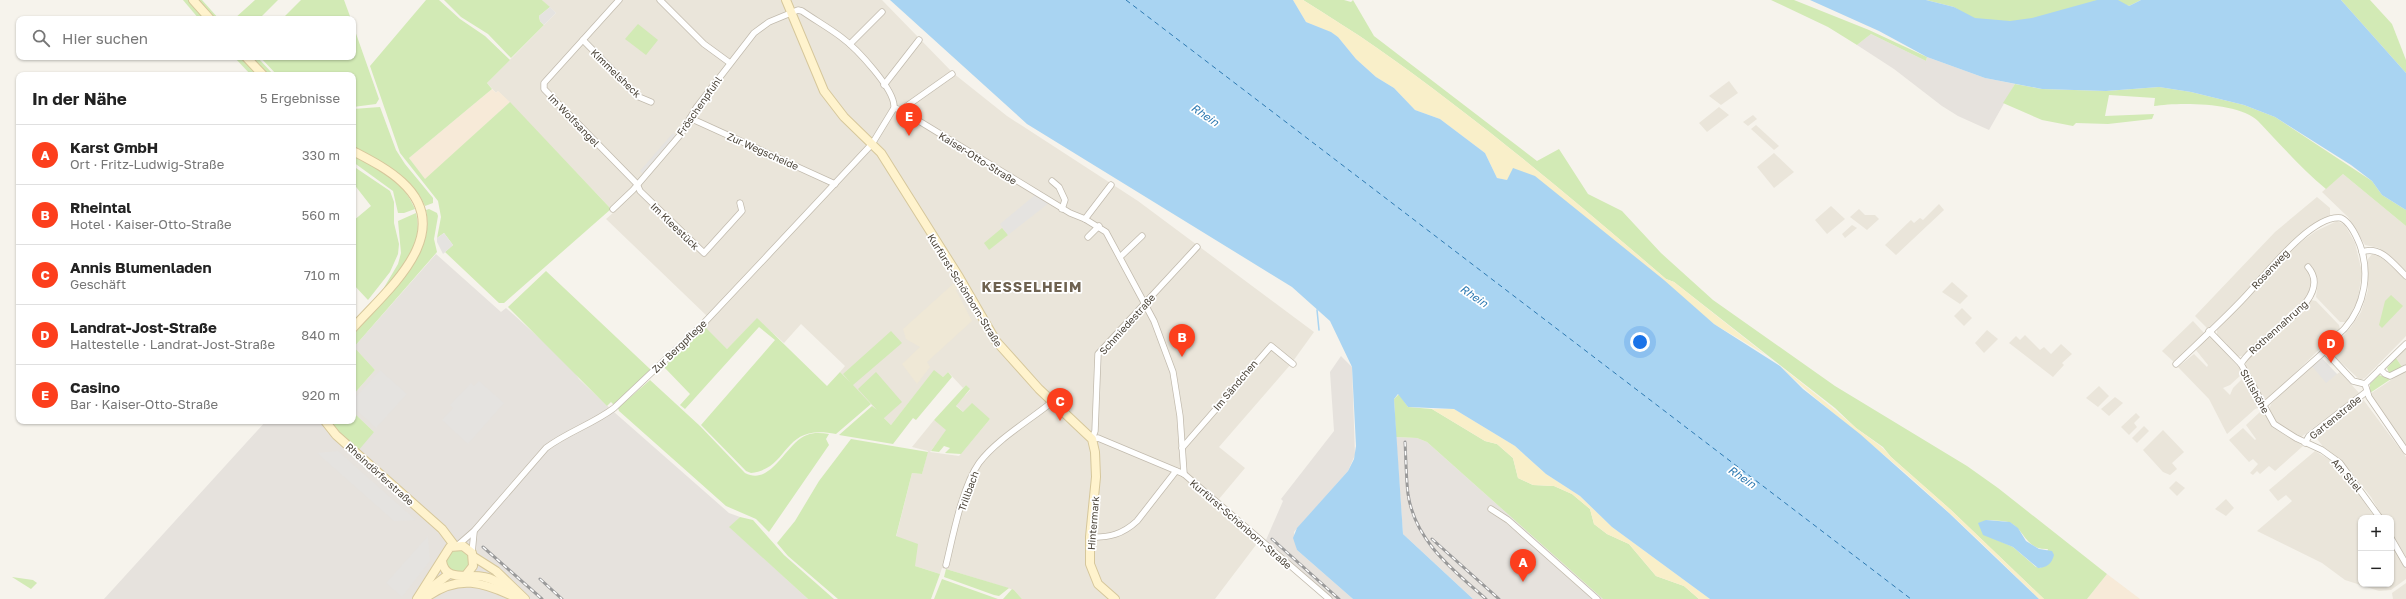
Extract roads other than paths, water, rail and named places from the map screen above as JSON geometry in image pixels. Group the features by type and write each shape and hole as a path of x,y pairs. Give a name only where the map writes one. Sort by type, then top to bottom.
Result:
{"main road":[{"path":"192,0 207,16"},
{"name":"Kurfürst-Schönborn-Straße","path":"786,0 824,91 844,117 880,153 959,276 996,341 1004,352 1052,402 1092,439"},
{"path":"249,60 260,72"},
{"path":"356,153 394,176 409,189 417,200 423,220 421,240 414,258 356,325"},
{"name":"Rheindörferstraße","path":"327,424 336,435 437,525 456,545"},
{"name":"Hintermark","path":"1092,439 1095,452 1096,477 1089,553 1093,574 1098,584 1115,599"},
{"name":"Rheindörferstraße","path":"437,525 443,539 443,557"},
{"path":"418,599 443,557 456,545 466,547 473,555 501,576 525,599"},
{"path":"466,575 473,566 473,555"},
{"path":"443,557 445,569 449,574 454,576 466,575 492,579 519,599"},
{"path":"418,599 439,580 449,574"},
{"path":"424,599 441,588 470,582 488,585 519,599"}],"street":[{"name":"Im Wolfsangel","path":"619,0 544,83 544,89 637,184"},
{"path":"660,0 704,44 730,64"},
{"path":"792,12 802,11 850,44 884,85 895,102 894,108"},
{"name":"Fröschenpfuhl","path":"613,209 681,134 690,118 730,64 762,26 792,12"},
{"path":"850,44 882,12"},
{"name":"Kimmelsheck","path":"583,40 628,87 640,97 651,102"},
{"path":"884,85 919,40"},
{"path":"901,110 952,74"},
{"name":"Zur Bergpflege","path":"456,545 474,531 546,448 556,441 602,417 631,392 703,324 872,144 894,108"},
{"name":"Kaiser-Otto-Straße","path":"894,108 901,110 1062,209 1099,226 1106,232 1120,256 1125,272 1157,328 1173,372 1184,474"},
{"name":"Zur Wegscheide","path":"690,118 835,184"},
{"path":"1052,181 1063,194 1065,200 1062,209"},
{"name":"Im Kleestück","path":"637,184 640,191 704,253 742,211 740,203"},
{"path":"1085,219 1111,185"},
{"name":"Rosenweg","path":"2210,331 2295,242 2313,229 2338,217 2344,219 2350,226 2362,252"},
{"path":"1088,237 1099,226"},
{"path":"1120,256 1142,236"},
{"name":"Schmiedestraße","path":"1092,439 1095,431 1098,354 1197,248"},
{"path":"2263,406 2325,351 2327,346 2349,323 2363,296 2365,268 2362,252 2369,250 2380,252 2406,276"},
{"name":"Rothennahrung","path":"2241,364 2244,357 2274,333 2312,295 2315,284 2314,276 2308,267"},
{"path":"2176,364 2210,331"},
{"name":"Stillshöhe","path":"2210,331 2241,364 2274,424 2305,443"},
{"path":"2365,384 2406,344"},
{"name":"Im Sändchen","path":"1182,448 1271,346 1293,364"},
{"path":"2325,351 2353,381 2365,384"},
{"path":"2380,369 2390,376 2406,368"},
{"path":"2365,384 2366,392 2406,451"},
{"name":"Gartenstraße","path":"2305,443 2309,436 2366,392"},
{"name":"Trillbach","path":"946,565 962,503 978,464 993,449 1052,402"},
{"name":"Kurfürst-Schönborn-Straße","path":"1092,439 1098,438 1184,474 1329,599"},
{"name":"Am Stiel","path":"2305,443 2322,450 2340,463 2378,515"},
{"path":"1090,537 1112,536 1130,528 1176,471"},
{"path":"1491,509 1508,520 1597,599"},
{"path":"473,555 474,531"},
{"path":"2394,543 2406,564"}],"water":[{"name":"Rhein","path":"890,0 1293,0 1306,22 1331,32 1338,37 1356,59 1376,77 1394,88 1415,110 1440,119 1485,153 1497,178 1507,180 1513,168 1535,176 1664,280 1714,324 1780,366 1803,389 1860,434 1949,513 2039,599 1710,599 1612,527 1580,496 1546,474 1515,446 1454,409 1408,407 1398,394 1394,399 1403,534 1473,599 1353,599 1297,550 1293,538 1297,528 1348,471 1354,459 1356,446 1352,367 1330,321 1292,287 1027,124"},
{"path":"1810,0 1926,0 1954,7 1975,18 2010,21 2032,18 2097,0 2118,0 2129,6 2141,0 2341,0 2406,73 2406,210 2382,195 2372,181 2351,165 2275,117 2244,105 2191,92 2159,87 2106,91 2042,89 1985,78 1927,57 1879,31"},
{"path":"1986,520 2010,522 2018,528 2026,541 2039,549 2052,551 2054,555 2052,560 2046,566 2038,568 2013,547 1983,535 1978,523"}],"waterway":[{"path":"1317,310 1319,330"}],"railway":[{"path":"1405,442 1408,494 1412,511 1418,526 1427,540 1448,565 1486,599"},
{"path":"1272,539 1339,599"},
{"path":"1432,539 1499,599"},
{"path":"483,547 542,599"},
{"path":"540,579 562,599"}],"place":[{"name":"Casino","path":"909,136"},
{"name":"Rheintal","path":"1182,357"},
{"name":"Landrat-Jost-Straße","path":"2331,363"},
{"name":"Annis Blumenladen","path":"1060,421"},
{"name":"Karst GmbH","path":"1523,582"}],"district":[{"name":"KESSELHEIM","path":"1032,287"}]}
